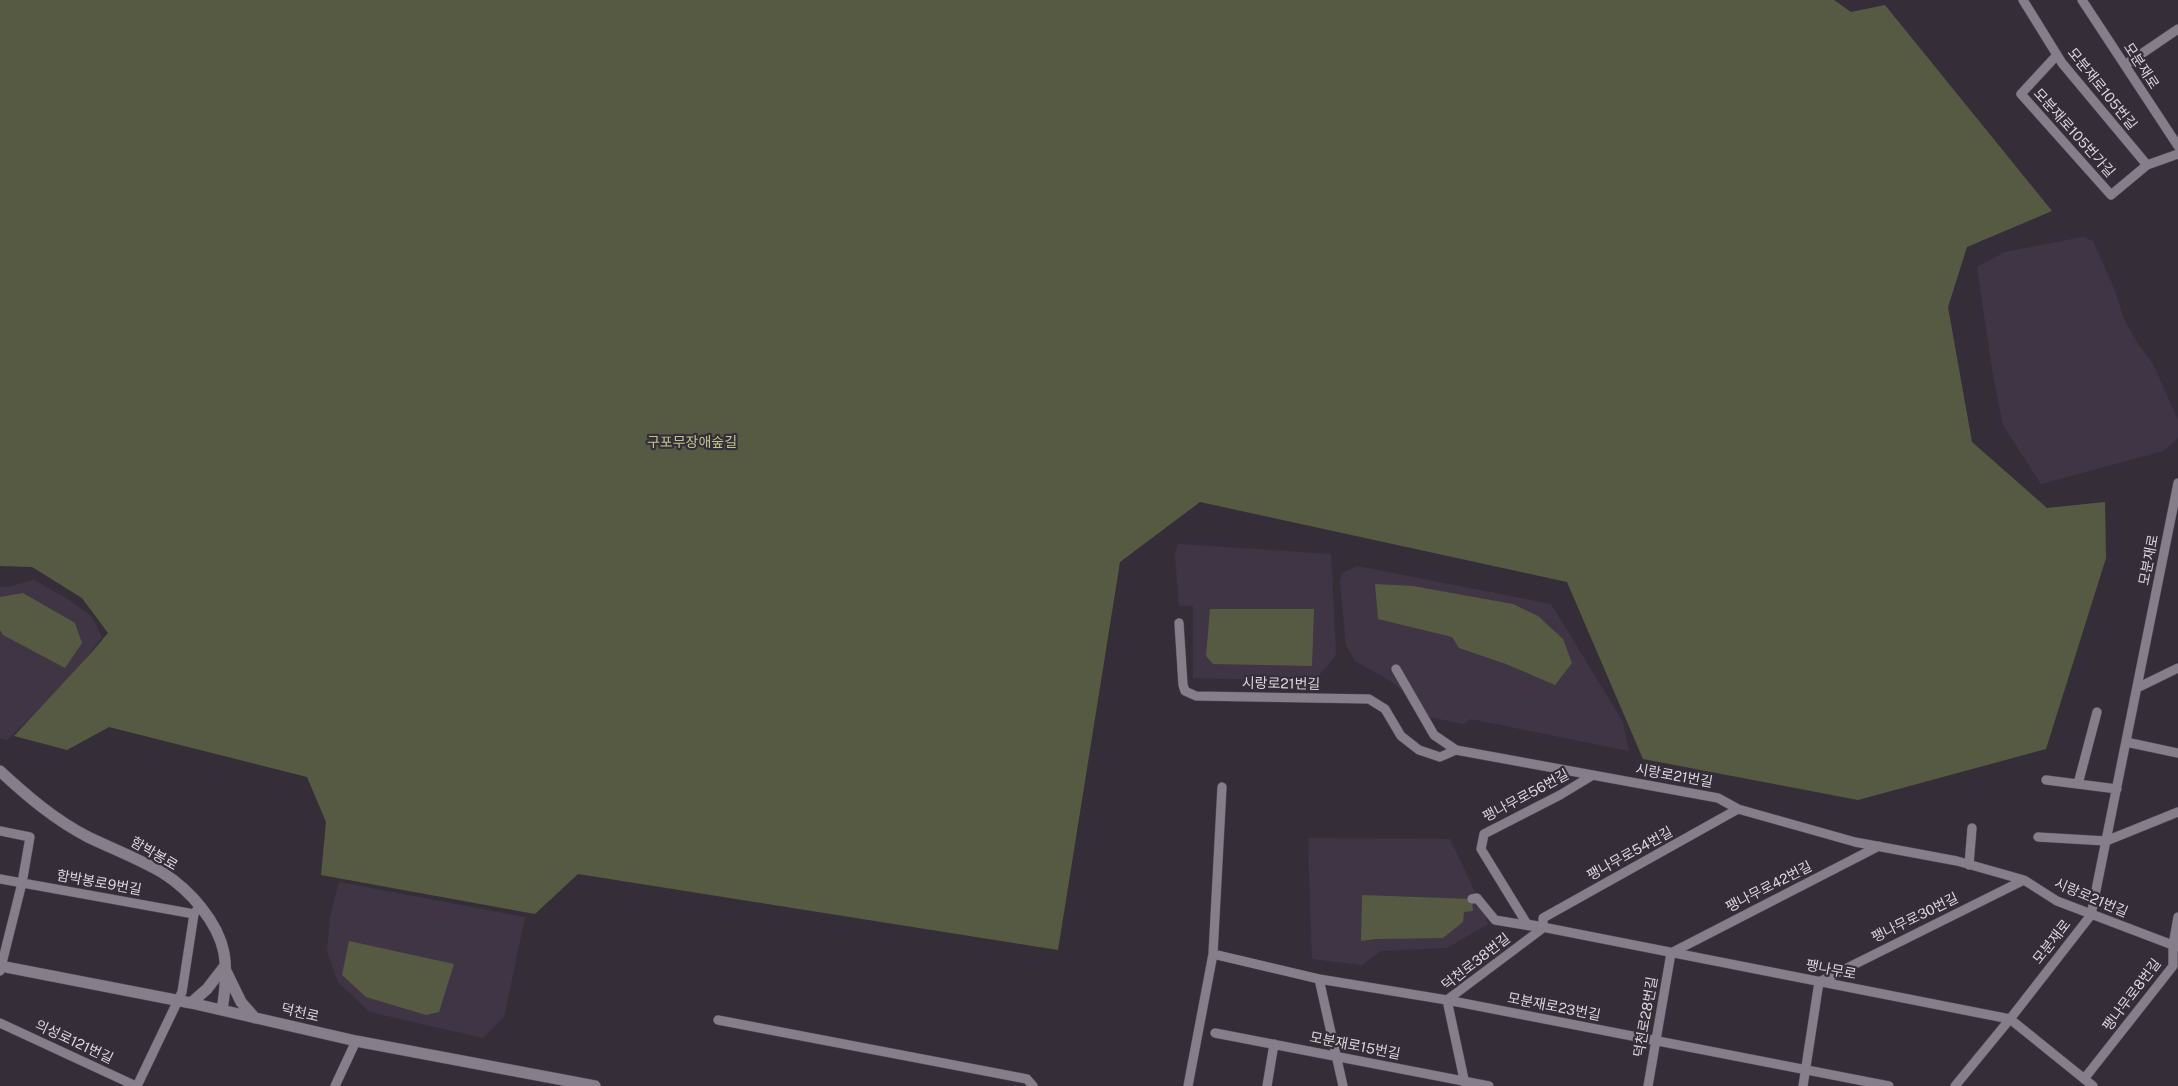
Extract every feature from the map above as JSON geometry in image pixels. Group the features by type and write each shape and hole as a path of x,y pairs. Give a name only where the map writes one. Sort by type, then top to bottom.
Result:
{"main road":[{"name":"함박봉로","path":"0,771 29,798 63,823 164,874 188,894 196,910 217,934 224,954 225,995 222,1010"},
{"path":"191,1003 207,990 224,966 241,1002 255,1018"},
{"name":"덕천로","path":"1,968 191,1003 356,1041 595,1086"}],"street":[{"name":"모분재로105번길","path":"2023,0 2057,55 2147,165"},
{"name":"모분재로","path":"2082,0 2124,65 2174,133 2178,146"},
{"path":"2124,65 2178,29"},
{"name":"모분재로105번가길","path":"2057,55 2021,94 2111,194 2147,165"},
{"path":"2147,165 2178,154"},
{"name":"모분재로","path":"1954,1086 2010,1019 2091,914 2178,483"},
{"name":"시랑로21번길","path":"1179,623 1183,685 1185,691 1196,696 1368,699 1385,709 1402,736 1418,750 1440,757 1456,750 1718,798 1738,809 1855,842 1957,861 2024,880 2057,902 2176,946"},
{"path":"2137,688 2178,668"},
{"path":"1396,669 1434,735 1456,750"},
{"path":"2078,784 2097,712"},
{"path":"2126,742 2178,753"},
{"name":"팽나무로56번길","path":"1526,924 1481,849 1484,834 1560,795 1593,775"},
{"path":"2046,780 2116,789"},
{"path":"1188,1086 1213,954 1222,787"},
{"name":"팽나무로54번길","path":"1543,928 1544,918 1738,809"},
{"path":"2038,838 2106,841 2178,812"},
{"path":"1970,865 1972,828"},
{"path":"0,831 30,838 22,883 1,968"},
{"name":"팽나무로42번길","path":"1671,953 1880,846"},
{"name":"함박봉로9번길","path":"0,879 196,910"},
{"name":"팽나무로30번길","path":"1819,982 2024,880"},
{"name":"팽나무로","path":"1472,900 1477,898 1494,920 2010,1019 2093,1086"},
{"path":"136,1086 178,1002 196,910"},
{"name":"팽나무로8번길","path":"2084,1079 2173,966 2178,917"},
{"name":"팽나무로","path":"1526,924 1543,928"},
{"name":"덕천로38번길","path":"1465,1084 1447,1000 1543,928"},
{"name":"덕천로28번길","path":"1648,1086 1671,953"},
{"name":"모분재로23번길","path":"1213,954 1319,979 1447,1000 1889,1086"},
{"path":"1319,979 1343,1086"},
{"path":"1803,1086 1819,982"},
{"path":"718,1020 1027,1079 1033,1086"},
{"name":"의성로121번길","path":"0,1023 136,1086"},
{"name":"모분재로15번길","path":"1215,1033 1336,1055 1465,1084 1489,1086"},
{"path":"335,1086 356,1041"},
{"path":"1268,1086 1274,1044"}],"shaded area":[{"path":"2083,237 2093,241 2115,291 2124,319 2138,344 2153,364 2178,420 2178,438 2163,451 2041,484 2003,425 1993,375 1977,267 2005,252"},
{"path":"1178,544 1331,554 1336,655 1319,675 1311,681 1193,678 1193,606 1179,606 1175,556"},
{"path":"1357,566 1551,604 1623,722 1629,751 1471,719 1464,724 1429,717 1394,683 1355,661 1346,645 1340,583 1342,573"},
{"path":"34,580 69,600 91,616 102,637 84,661 7,740 0,738 0,587 8,587"},
{"path":"1308,838 1450,839 1488,924 1447,948 1381,951 1362,965 1312,959"},
{"path":"339,882 525,917 504,1017 483,1038 370,1012 338,982 327,952 330,918"}],"green space":[{"name":"구포무장애숲길","path":"0,0 1834,0 1851,12 1885,5 2052,211 1967,247 1948,307 1972,442 2047,508 2105,502 2106,558 2046,749 1858,800 1643,759 1567,582 1200,502 1120,562 1058,950 578,874 535,914 321,875 326,822 307,777 109,727 67,750 14,736 108,633 82,598 32,567 0,566"},
{"path":"1375,584 1413,586 1513,604 1538,616 1563,639 1572,663 1555,685 1506,664 1459,648 1452,637 1378,619"},
{"path":"23,593 75,623 82,643 65,668 3,635 0,630 0,597"},
{"path":"1210,609 1314,609 1312,666 1213,664 1206,656"},
{"path":"1362,895 1472,899 1473,911 1464,912 1463,922 1443,938 1361,941"},
{"path":"349,941 454,964 439,1012 426,1015 366,997 342,975"}]}
